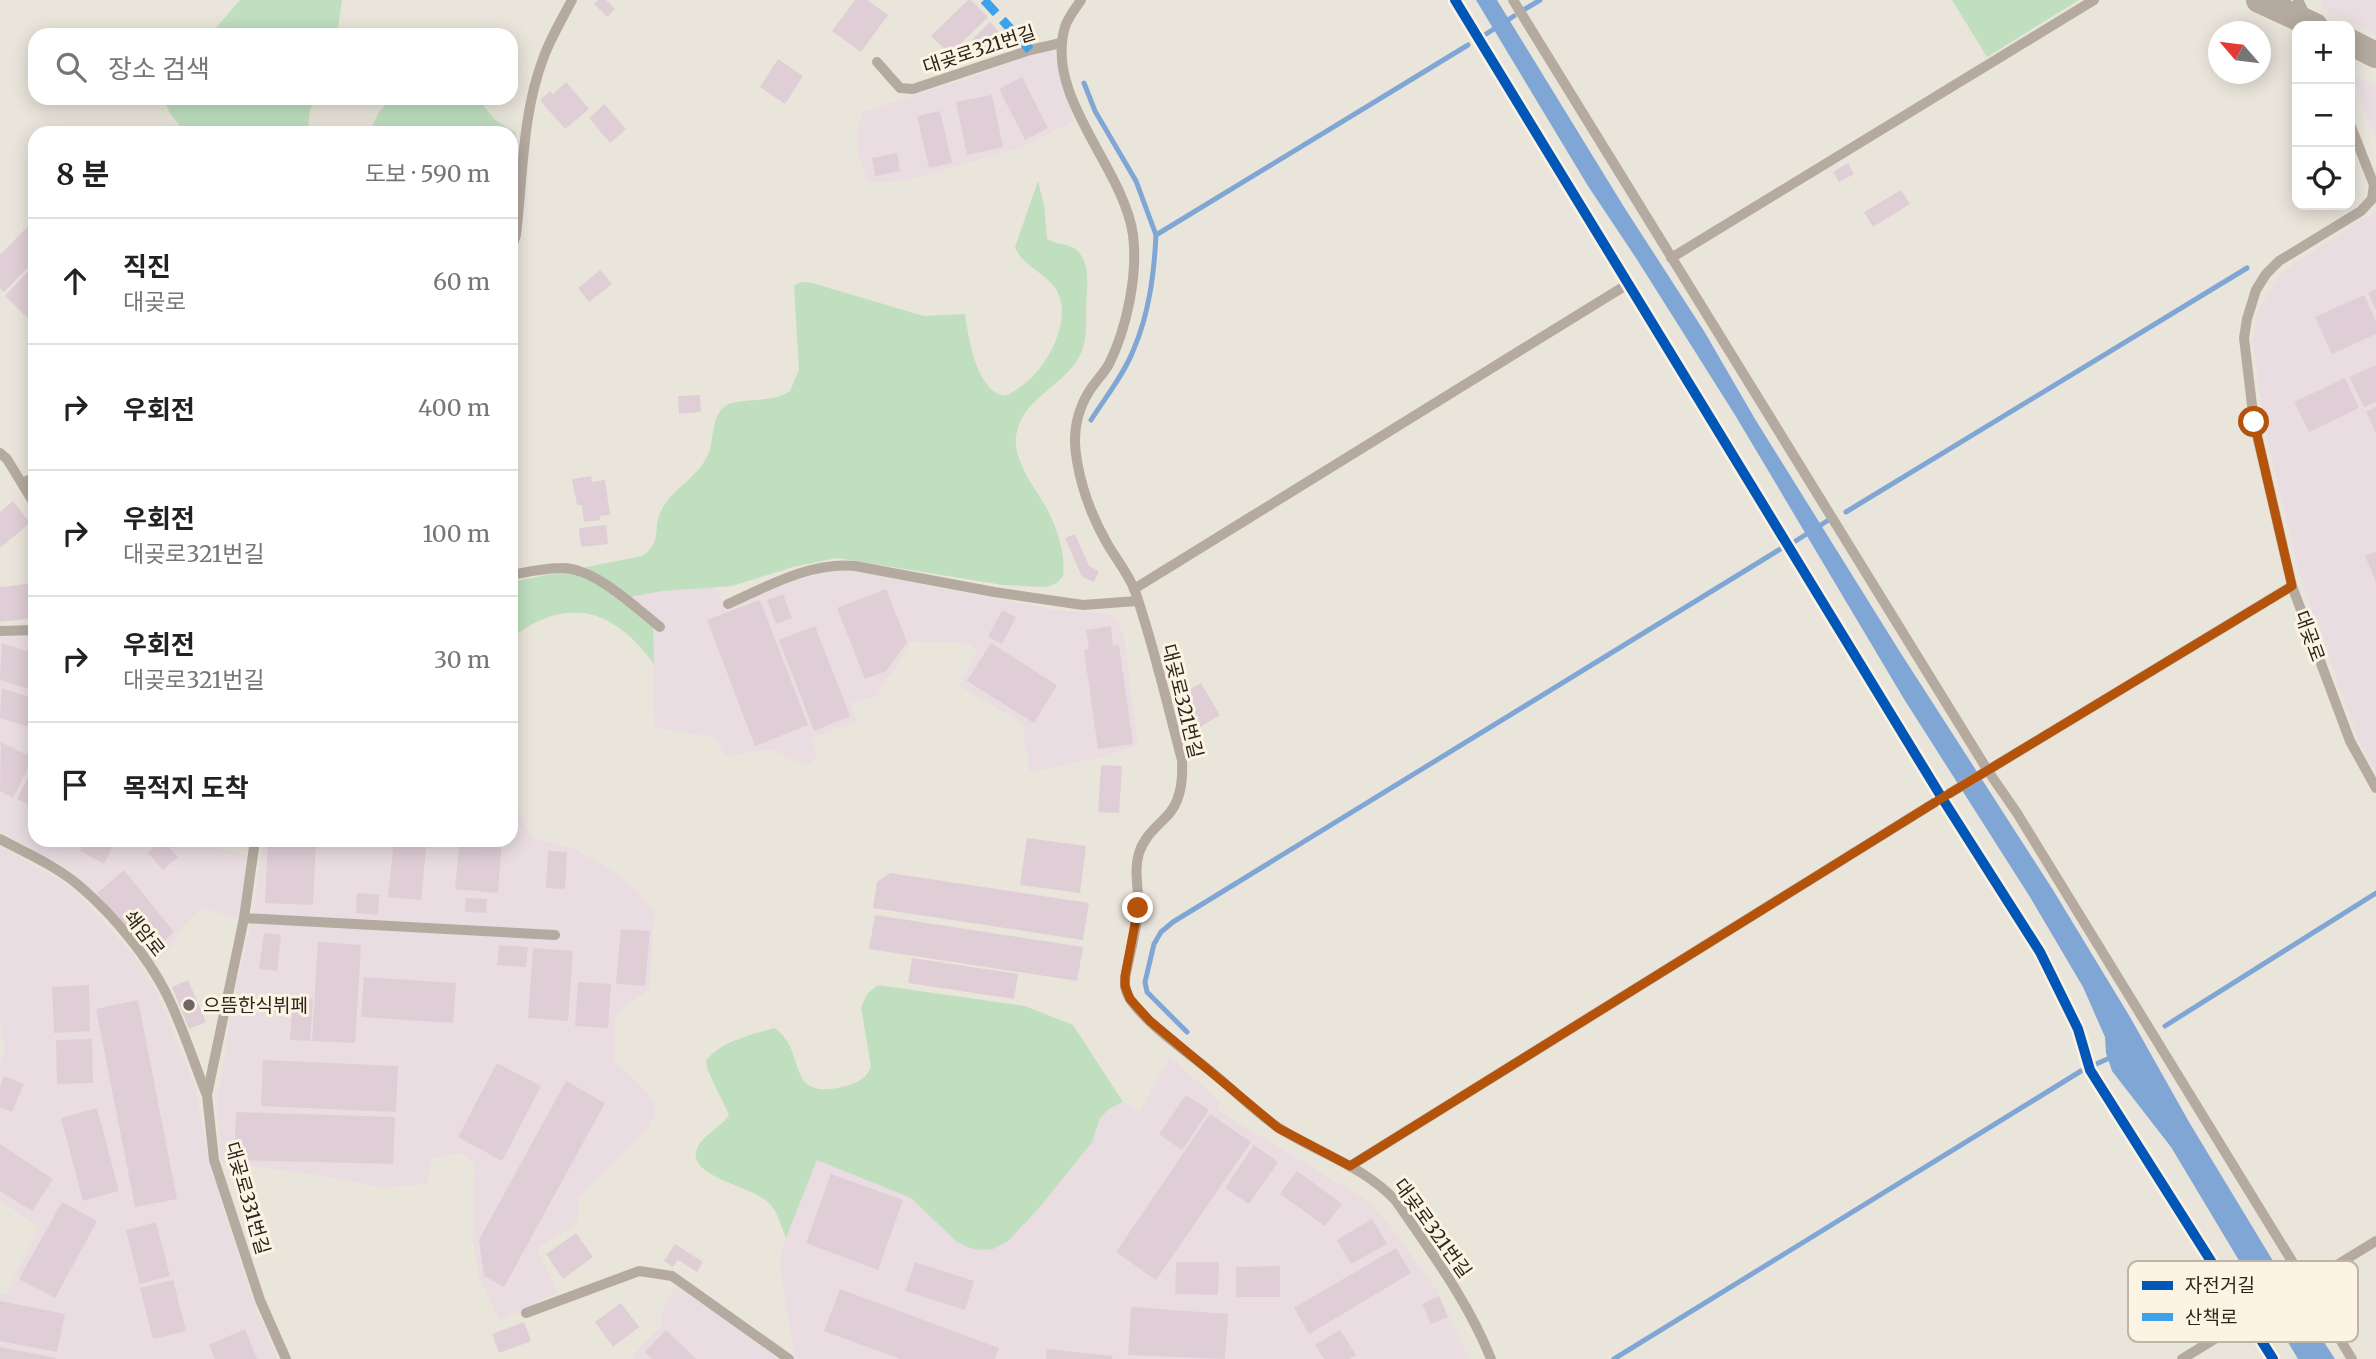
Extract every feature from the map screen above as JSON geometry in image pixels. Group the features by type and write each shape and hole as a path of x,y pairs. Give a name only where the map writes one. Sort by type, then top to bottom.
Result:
{"street":[{"path":"2259,0 2306,13"},
{"path":"2355,44 2376,55"}],"lane":[{"path":"518,216 534,87 543,57 572,0"},
{"name":"대곶로321번길","path":"1081,0 1066,24 1061,43 1064,70 1072,101 1122,198 1131,223 1135,258 1124,318 1108,365 1089,392 1078,414 1074,436 1077,460 1087,501 1106,542 1134,589 1152,643 1179,747 1183,779 1174,806 1166,818 1155,826 1138,855 1138,908 1125,986 1130,999 1150,1021 1278,1128 1350,1166 1384,1188 1396,1201 1460,1296 1491,1359"},
{"path":"1455,0 1942,798 2040,952 2078,1029 2090,1070 2212,1261"},
{"path":"1513,0 2292,1261"},
{"path":"1671,258 2094,0"},
{"name":"대곶로321번길","path":"877,62 900,88 913,89 1030,50 1061,43"},
{"name":"대곶로","path":"2355,137 2374,185 2372,198 2361,211 2278,261 2266,274 2256,290 2244,338 2254,422 2292,586 2350,741 2376,788"},
{"path":"1134,589 1628,284"},
{"path":"0,453 28,493"},
{"path":"22,483 28,480"},
{"path":"728,604 790,576 835,565 855,566 994,592 1083,605 1137,601"},
{"path":"518,574 562,568 584,572 620,595 660,627"},
{"path":"1350,1166 1942,798 2292,586"},
{"path":"0,631 28,630"},
{"name":"쇄암로","path":"0,839 62,873 83,889 112,919 145,960 166,993 208,1095"},
{"name":"대곶로331번길","path":"254,847 244,918 208,1095 214,1160 260,1300 286,1359"},
{"path":"244,918 555,935"},
{"path":"2343,1261 2376,1241"},
{"path":"526,1313 639,1271 672,1276 789,1359"},
{"path":"2182,1359 2210,1342"},
{"path":"2263,1342 2273,1359"},
{"path":"2342,1342 2352,1359"}],"shaded area":[{"path":"2321,0 2376,0 2376,34 2355,24 2355,21 2348,21 2328,12"},
{"path":"1044,50 1055,54 1074,121 1023,147 908,180 869,183 859,157 857,130 862,112"},
{"path":"2355,76 2376,86 2376,139 2355,86"},
{"path":"2376,212 2376,773 2357,736 2299,573 2263,421 2253,341 2257,313 2279,276 2297,261"},
{"path":"834,570 857,572 1054,610 1109,614 1118,620 1124,637 1138,745 1106,756 1030,773 1022,723 959,686 977,652 968,643 911,642 877,696 851,703 857,721 811,738 817,758 806,766 770,749 726,757 714,737 654,728 653,622 624,599 663,591 716,587 725,610 793,581"},
{"path":"0,636 28,637 28,847 211,847 247,855 240,914 231,918 203,907 181,929 169,950 153,964 91,890 66,868 0,832"},
{"path":"518,811 530,836 576,850 617,873 639,893 654,912 650,988 615,1015 615,1062 635,1079 655,1103 655,1114 646,1131 580,1196 577,1223 537,1249 558,1292 500,1321 479,1278 473,1240 475,1163 460,1153 432,1158 427,1184 382,1188 324,1176 221,1162 217,1097 237,985 254,910 262,847 518,847"},
{"path":"0,846 59,879 80,896 135,957 157,992 195,1086 209,1163 254,1304 278,1359 0,1359 0,1294 6,1294 39,1228 0,1200 0,1063 5,1053 0,1021"},
{"path":"1170,1056 1220,1102 1218,1110 1369,1202 1388,1223 1436,1289 1470,1359 795,1359 780,1257 817,1160 911,1198 956,1241 978,1250 993,1249 1007,1242 1039,1208 1092,1142 1100,1118 1109,1109 1123,1102 1140,1112"},
{"path":"675,1286 780,1359 635,1359 633,1355 661,1326 662,1311"}],"green space":[{"path":"240,0 342,0 338,28 216,28"},
{"path":"1952,0 2079,0 1987,57"},
{"path":"166,105 312,105 309,126 180,126"},
{"path":"386,105 483,105 494,119 505,126 372,126"},
{"path":"1038,181 1044,205 1047,239 1072,247 1078,252 1083,258 1087,282 1083,348 1069,371 1030,407 1022,418 1016,441 1020,462 1047,509 1060,541 1064,568 1063,576 1057,583 1046,587 1003,585 837,558 793,567 732,586 663,591 625,598 653,622 654,664 622,630 606,620 588,614 552,616 518,633 518,581 642,556 653,545 662,509 707,457 717,418 724,407 737,402 773,398 790,391 799,370 794,285 812,283 924,316 965,314 979,372 992,390 1007,395 1026,383 1051,350 1061,324 1062,310 1060,298 1051,283 1024,261 1015,247"},
{"path":"878,985 1025,1006 1073,1025 1123,1102 1109,1109 1100,1118 1092,1142 1039,1208 1007,1242 993,1249 978,1250 967,1247 956,1241 911,1198 817,1160 786,1238 769,1203 713,1175 697,1161 698,1146 729,1115 708,1071 706,1061 712,1054 737,1040 774,1028 785,1038 804,1081 813,1087 826,1089 854,1083 864,1077 871,1067 861,1007 867,994"}],"water":[{"path":"1476,0 1497,0 1900,652 2053,890 2273,1261 2239,1261 2171,1147 2112,1071 2106,1053 2105,1037 2083,987 2030,897 1904,699 1735,415 1588,186"},
{"path":"2288,1342 2324,1342 2335,1359 2298,1359"}],"building":[{"path":"598,0 606,0 615,9 607,17 594,4"},
{"path":"855,0 867,0 888,15 861,52 832,31"},
{"path":"968,0 988,17 950,54 931,36"},
{"path":"990,22 1004,37 987,55 972,40"},
{"path":"778,59 803,76 785,104 760,87"},
{"path":"1022,77 1048,128 1025,140 999,89"},
{"path":"566,82 589,109 565,129 540,100 550,91 553,94"},
{"path":"992,95 1003,147 967,155 956,102"},
{"path":"604,104 626,129 610,143 589,118"},
{"path":"940,111 952,163 929,168 917,116"},
{"path":"897,153 900,171 875,176 872,158"},
{"path":"1848,163 1854,174 1839,182 1833,172"},
{"path":"1901,190 1910,204 1873,227 1864,212"},
{"path":"28,226 28,267 4,292 0,288 0,255"},
{"path":"600,270 612,284 589,302 578,288"},
{"path":"28,271 28,318 5,296"},
{"path":"2376,289 2376,310 2368,293"},
{"path":"2364,295 2376,321 2376,334 2332,354 2315,317"},
{"path":"2376,365 2376,402 2364,407 2349,377"},
{"path":"2345,378 2359,408 2309,432 2294,402"},
{"path":"700,395 701,412 679,414 678,396"},
{"path":"2376,407 2376,433 2366,412"},
{"path":"591,476 592,482 605,480 610,515 600,516 600,520 584,522 582,505 577,505 572,479"},
{"path":"13,501 28,520 28,525 0,548 0,512"},
{"path":"606,525 608,544 581,547 579,528"},
{"path":"1075,534 1089,566 1099,571 1094,582 1082,577 1065,538"},
{"path":"2376,551 2376,582 2365,556"},
{"path":"28,584 28,619 0,622 0,587"},
{"path":"886,589 907,642 886,671 865,679 837,608"},
{"path":"783,594 792,618 776,624 767,600"},
{"path":"760,600 808,725 755,746 707,620"},
{"path":"1002,610 1016,617 1002,644 988,637"},
{"path":"815,626 850,716 814,731 779,640"},
{"path":"1111,626 1113,646 1119,645 1133,744 1098,749 1084,650 1089,649 1086,630"},
{"path":"2,643 28,652 28,689 0,680"},
{"path":"991,643 1057,685 1034,723 967,681"},
{"path":"1201,683 1220,715 1195,730 1176,697"},
{"path":"2,688 28,697 28,727 0,718"},
{"path":"1,742 28,756 28,768 13,798 0,791"},
{"path":"1101,765 1122,766 1119,813 1098,812"},
{"path":"28,778 28,804 17,799"},
{"path":"1027,838 1086,846 1080,893 1020,885"},
{"path":"82,847 112,847 104,864 80,851"},
{"path":"155,847 169,847 178,857 163,870 148,853"},
{"path":"268,847 316,847 313,905 265,903"},
{"path":"393,847 426,847 421,900 388,897"},
{"path":"459,847 501,847 498,893 455,889"},
{"path":"548,851 567,852 565,889 546,888"},
{"path":"124,870 174,932 147,955 97,893"},
{"path":"890,873 1089,903 1083,940 873,908 877,882"},
{"path":"357,893 379,895 378,915 356,913"},
{"path":"466,898 487,899 486,913 465,912"},
{"path":"875,915 1083,947 1077,981 869,949"},
{"path":"621,929 650,931 645,986 616,984"},
{"path":"264,933 281,935 277,971 259,969"},
{"path":"318,942 361,945 355,1043 312,1041"},
{"path":"499,945 528,947 526,967 497,965"},
{"path":"533,948 573,951 568,1021 528,1018"},
{"path":"912,958 1018,974 1014,999 908,983"},
{"path":"364,977 456,983 453,1023 361,1017"},
{"name":"으뜸한식뷔페","path":"188,980 206,1022 189,1029 172,987"},
{"path":"578,982 611,984 608,1028 575,1026"},
{"path":"89,985 90,1031 54,1033 52,987"},
{"path":"293,997 313,999 310,1041 290,1040"},
{"path":"138,1000 177,1199 135,1207 96,1009"},
{"path":"92,1039 93,1083 57,1084 56,1040"},
{"path":"263,1060 398,1066 396,1112 261,1106"},
{"path":"497,1063 541,1086 502,1161 458,1137"},
{"path":"4,1076 24,1084 12,1112 0,1107 0,1086"},
{"path":"566,1081 605,1103 504,1287 484,1276 479,1240"},
{"path":"1186,1095 1209,1110 1182,1150 1159,1134"},
{"path":"97,1108 119,1191 83,1201 61,1118"},
{"path":"236,1112 395,1117 393,1164 234,1160"},
{"path":"1210,1114 1251,1142 1156,1280 1116,1252"},
{"path":"0,1144 53,1179 32,1211 0,1191"},
{"path":"1254,1145 1278,1162 1249,1204 1225,1188"},
{"path":"1297,1171 1342,1204 1325,1226 1280,1194"},
{"path":"831,1174 903,1200 878,1270 806,1243"},
{"path":"62,1202 97,1221 55,1298 19,1279"},
{"path":"1372,1219 1387,1244 1351,1264 1337,1240"},
{"path":"156,1222 170,1276 140,1284 126,1230"},
{"path":"576,1233 593,1257 563,1279 546,1254"},
{"path":"675,1244 703,1262 697,1272 678,1260 673,1267 664,1261"},
{"path":"1396,1248 1411,1273 1309,1334 1294,1308"},
{"path":"915,1262 974,1281 965,1310 905,1291"},
{"path":"1176,1262 1219,1262 1218,1295 1175,1294"},
{"path":"1280,1266 1280,1297 1236,1297 1236,1267"},
{"path":"173,1280 186,1331 153,1339 140,1288"},
{"path":"840,1289 999,1348 995,1359 900,1359 824,1331"},
{"path":"1439,1296 1448,1317 1431,1324 1422,1304"},
{"path":"0,1301 65,1314 57,1352 0,1341"},
{"path":"621,1303 639,1327 613,1347 595,1322"},
{"path":"1131,1307 1228,1314 1225,1359 1128,1355"},
{"path":"524,1322 531,1341 499,1353 492,1334"},
{"path":"245,1329 257,1359 215,1359 209,1345"},
{"path":"666,1330 696,1359 652,1359 645,1352"},
{"path":"1340,1330 1356,1355 1350,1359 1324,1359 1315,1345"},
{"path":"0,1347 56,1358 0,1359"},
{"path":"1047,1349 1113,1356 1112,1359 1046,1359"}],"waterway":[{"path":"1525,9 1540,0"},
{"path":"1483,36 1514,16"},
{"path":"1091,420 1129,360 1143,323 1150,294 1156,235 1468,45"},
{"path":"1084,83 1095,111 1136,181 1156,235"},
{"path":"1846,512 2247,268"},
{"path":"1794,542 1827,521"},
{"path":"1187,1032 1147,992 1145,982 1154,944 1161,932 1173,922 1782,548"},
{"path":"2165,1026 2376,893"},
{"path":"2096,1064 2112,1057"},
{"path":"1614,1359 2081,1071"}],"marked path":[{"path":"984,0 1030,50"}],"cycle path":[{"path":"1455,0 1942,798 2040,952 2078,1029 2090,1070 2211,1261"},
{"path":"2262,1342 2273,1359"}],"place":[{"name":"으뜸한식뷔페","path":"189,1005"}],"route":[{"path":"1138,908 1125,976 1125,986 1130,999 1150,1021 1278,1128 1350,1166 1942,798 2292,586 2254,422"}]}
